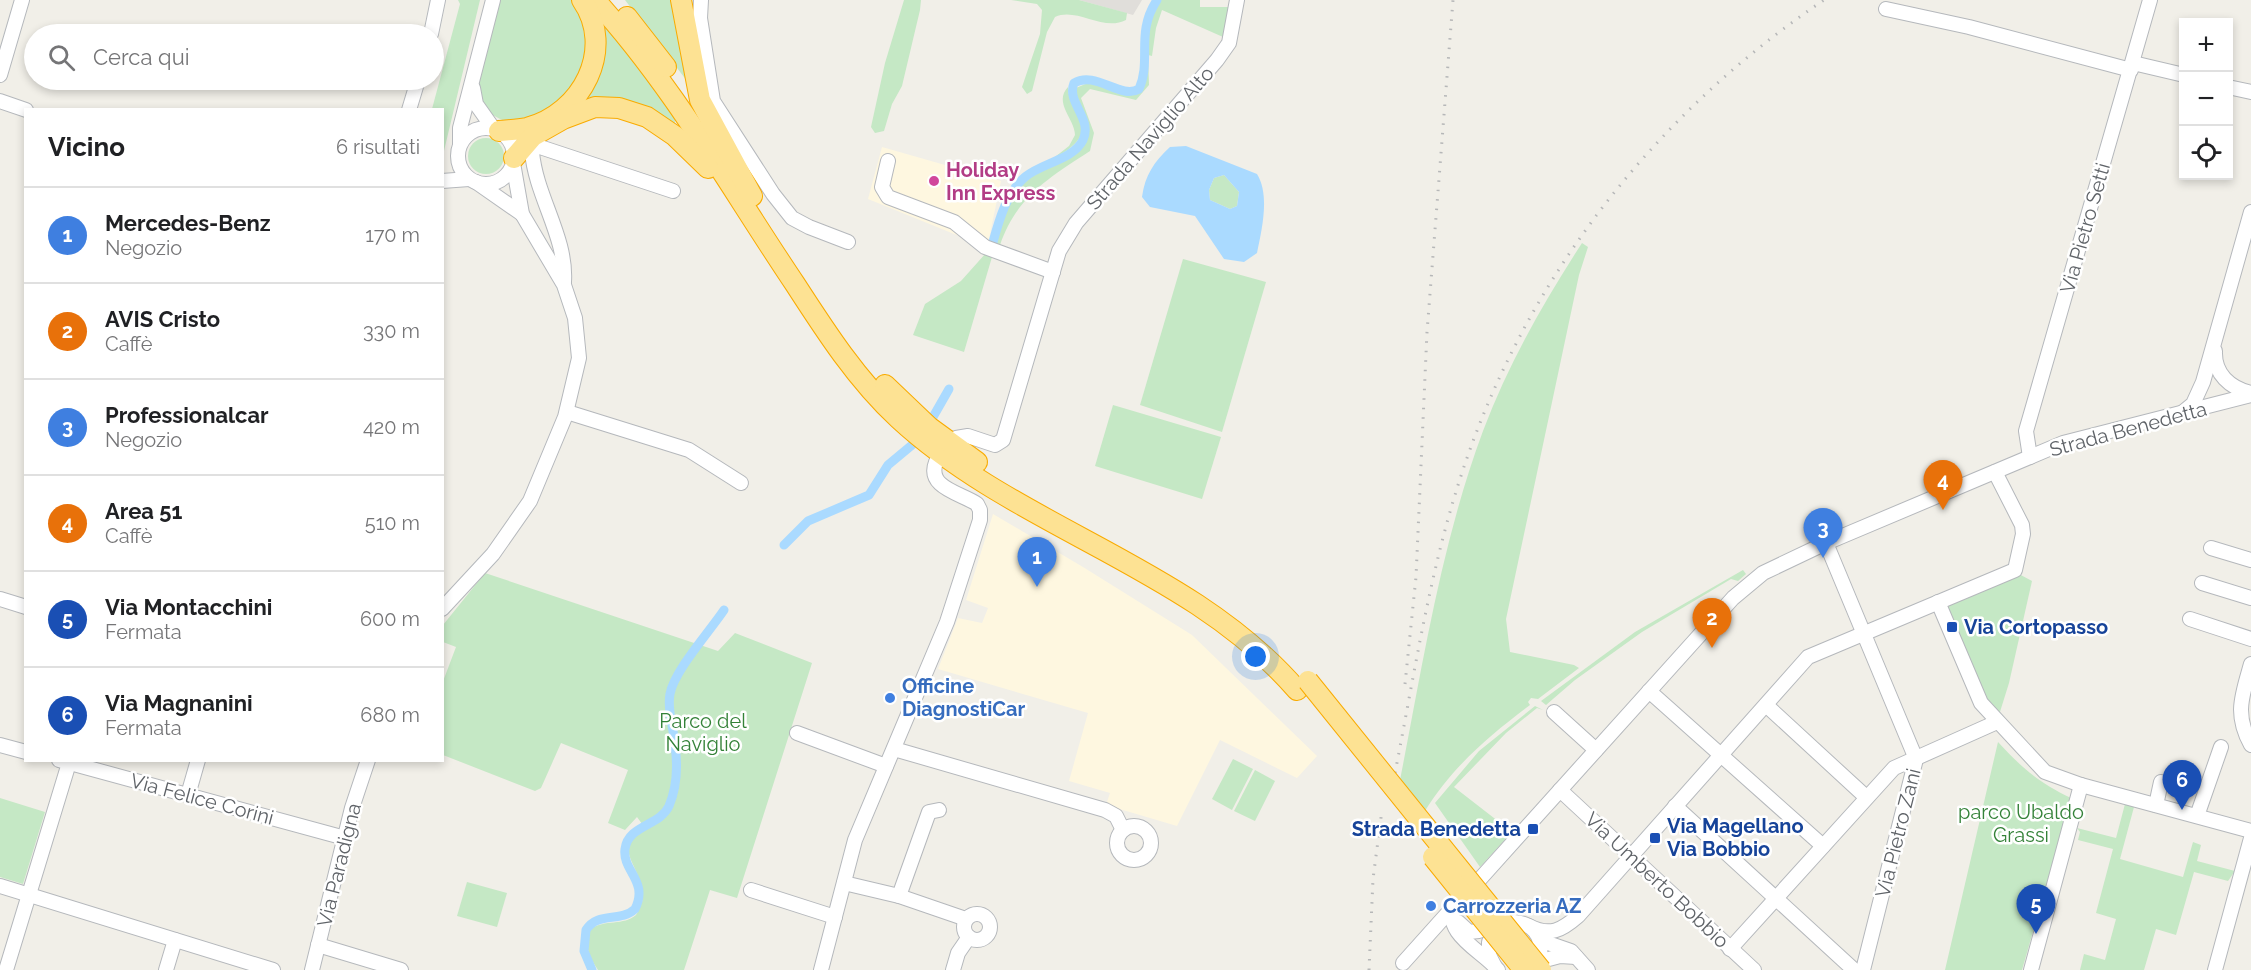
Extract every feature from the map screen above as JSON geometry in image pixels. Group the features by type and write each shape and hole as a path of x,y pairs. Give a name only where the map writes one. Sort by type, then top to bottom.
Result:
{"highway":[{"path":"496,130 533,126 566,108 581,92 591,72 595,48 593,23 582,0"},
{"path":"595,0 654,73 854,369 887,407 923,440 981,480 1204,609 1303,685 1542,961"},
{"path":"613,0 662,62 859,354 884,385 921,420 986,468 1220,604 1268,641 1524,970"},
{"path":"681,0 700,100 752,196"},
{"path":"514,160 533,136 596,107 619,108 647,117 675,136 708,169 775,254"}],"street":[{"path":"0,75 22,0"},
{"path":"433,24 438,0"},
{"path":"493,0 460,128 459,165 472,180 522,214"},
{"path":"701,0 700,17 710,90 716,108 792,218 803,225 848,242"},
{"name":"Strada Naviglio Alto","path":"956,438 968,436 995,445 1002,442 1059,251 1076,223 1229,43 1237,0"},
{"name":"Via Pietro Setti","path":"2030,457 2026,431 2151,0"},
{"path":"1886,9 2132,66 2179,74"},
{"path":"444,607 493,554 530,501 567,412 579,358 575,318 564,285 522,214 514,160 508,138 496,130 476,104 472,80"},
{"path":"2233,88 2251,92"},
{"path":"410,108 415,90"},
{"path":"0,101 24,109"},
{"path":"444,176 474,130 496,130"},
{"path":"564,285 561,248 533,171 532,152 537,146 673,191"},
{"path":"444,180 494,183 509,171 514,160"},
{"path":"888,161 882,187 888,197 954,222 969,236 988,248 1053,272"},
{"path":"2180,414 2193,404 2203,382 2251,212"},
{"path":"2216,342 2217,365 2226,382 2251,394"},
{"path":"2203,382 2206,395 2220,404 2226,382"},
{"name":"Strada Benedetta","path":"1480,879 1744,587 1763,573 1826,543 2063,443 2220,404 2251,394"},
{"path":"567,412 689,450 741,483"},
{"path":"821,970 855,840 947,622 981,516 976,504 938,482 934,474 936,462"},
{"path":"1514,922 1533,930 1552,932 1562,929 1571,922 1808,657 2015,570 2023,534 2022,525 1995,472"},
{"name":"Via Pietro Zani","path":"1826,543 1916,759 1863,970"},
{"path":"2211,548 2251,560"},
{"path":"2202,583 2251,598"},
{"path":"0,599 24,606"},
{"path":"1938,602 1982,703 2045,772 2081,785 2251,831"},
{"path":"2190,619 2251,639"},
{"path":"2251,664 2240,704 2241,728 2251,745"},
{"path":"1649,691 1823,846"},
{"path":"1766,705 1866,797"},
{"path":"1554,712 1596,750"},
{"path":"1730,949 1894,768 1997,722"},
{"path":"797,733 886,766"},
{"path":"0,746 24,752"},
{"path":"2198,816 2221,747"},
{"path":"894,749 1105,810 1116,816 1122,830"},
{"path":"6,970 30,895 64,762"},
{"name":"Via Felice Corini","path":"64,762 103,766 188,795 345,838"},
{"path":"188,795 197,762"},
{"name":"Via Paradigna","path":"312,970 345,838 367,762"},
{"path":"2156,805 2161,782"},
{"path":"2031,970 2081,785"},
{"name":"Via Umberto Bobbio","path":"1560,790 1754,970"},
{"path":"1675,806 1854,970"},
{"path":"899,896 929,812 939,810"},
{"path":"2215,970 2251,838"},
{"path":"844,883 899,896 966,919"},
{"path":"0,886 175,940 237,965 273,970"},
{"path":"751,890 835,917"},
{"path":"1433,928 1452,919 1459,906"},
{"path":"1402,963 1433,928 1459,906"},
{"path":"1459,906 1467,924 1483,935 1489,955 1498,969"},
{"path":"980,914 986,918 990,925 985,937 974,939 969,937 964,928 966,919 970,915 980,914"},
{"path":"1452,919 1459,934"},
{"path":"1452,919 1469,932 1483,935"},
{"path":"1433,928 1446,929 1459,934 1498,969"},
{"path":"1533,930 1542,961 1560,956 1578,958"},
{"path":"1533,930 1545,942 1571,951 1588,970"},
{"path":"953,970 958,953 969,937"},
{"path":"166,970 175,940"},
{"path":"318,945 400,970"}],"shaded area":[{"path":"1079,0 1142,0 1133,15"},
{"path":"882,147 1001,181 986,253 959,236 868,199"},
{"path":"993,514 1192,635 1317,756 1297,778 1220,740 1177,826 1106,805 1110,793 1069,781 1088,713 938,669 958,618 982,623 988,608 966,600"}],"green space":[{"path":"458,0 480,0 444,151 444,108 432,108 437,90 444,90 444,64 460,4"},
{"path":"500,0 577,0 582,8 589,63 555,109 509,123 492,115 486,109 479,91 482,65"},
{"path":"625,0 677,0 687,81"},
{"path":"904,0 921,0 920,10 902,86 892,104 884,131 875,133 871,127 885,63"},
{"path":"1011,0 1079,0 1127,13 1126,20 1108,23 1072,15 1055,17 1047,32 1032,91 1027,94 1022,87 1040,34 1042,10 1037,4"},
{"path":"1161,0 1200,0 1200,7 1232,7 1223,37 1162,10 1156,28 1152,56 1148,55 1149,85 1136,100 1090,89 1081,98 1094,133 1090,151 1036,190 1015,213 1000,245 996,243 1009,205 1021,184 1038,172 1068,158 1083,145 1088,129 1076,88 1090,82 1130,95 1143,88 1148,24"},
{"path":"603,22 641,70 675,119 675,125 579,102 599,26"},
{"path":"1068,87 1070,96 1082,117 1082,133 1073,146 1051,160 1069,146 1075,135 1063,99"},
{"path":"486,138 499,143 504,156 499,169 486,174 473,169 468,156 473,143"},
{"path":"1224,175 1239,192 1237,206 1230,209 1210,200 1209,190 1214,178"},
{"path":"1582,243 1588,247 1579,275 1506,619 1510,652 1579,668 1538,699 1531,698 1528,702 1530,705 1486,740 1460,766 1425,811 1400,780 1444,560 1468,474 1493,406 1540,311"},
{"path":"986,253 992,257 964,352 913,335 925,304 961,281"},
{"path":"1183,259 1266,282 1222,432 1140,405"},
{"path":"1113,405 1221,437 1202,499 1095,466"},
{"path":"1743,570 1746,574 1738,581 1731,579 1642,632 1575,680 1546,705 1541,701 1635,632"},
{"name":"Parco del Naviglio","path":"485,573 718,651 735,633 812,663 737,898 710,890 684,970 598,970 588,950 587,940 591,929 602,924 631,918 636,915 642,902 643,891 629,852 629,844 634,836 645,828 637,817 625,830 608,823 628,770 561,743 541,788 535,791 444,755 444,679 456,647 444,642 444,624"},
{"path":"2017,573 2032,581 2009,683 1999,715 1984,702 1943,604"},
{"path":"1535,706 1543,710 1537,708 1506,733 1454,787 1512,832 1480,867 1435,803 1479,751"},
{"name":"parco Ubaldo Grassi","path":"1998,742 2032,774 2049,787 2071,798 2022,970 1945,970"},
{"path":"1233,759 1253,769 1232,810 1212,799"},
{"path":"1255,770 1275,781 1255,821 1234,811"},
{"path":"0,798 45,812 23,884 0,877"},
{"path":"2125,804 2134,807 2120,859 2183,877 2193,842 2201,845 2197,861 2235,871 2228,881 2194,872 2176,935 2156,929 2144,970 2080,970 2084,954 2105,960 2116,919 2096,913 2113,849 2078,840 2080,832 2077,828 2116,838"},
{"path":"467,882 507,893 497,927 457,916"}],"water":[{"path":"1186,146 1257,174 1261,182 1264,202 1263,223 1257,253 1244,262 1224,259 1195,216 1150,207 1142,197 1145,182 1159,158 1170,147","holes":["1224,175 1239,192 1237,206 1230,209 1210,200 1209,190 1214,178"]}],"waterway":[{"path":"993,242 1004,207 1019,183 1032,172 1072,152 1083,140 1085,125 1073,97 1074,83 1091,80 1124,91 1139,89 1143,78 1147,24 1150,12 1157,0"},
{"path":"933,417 949,389"},
{"path":"784,545 808,521 869,495 888,465 912,445"},
{"path":"592,970 584,951 586,930 597,921 623,916 635,909 639,891 625,857 627,841 638,830 665,813 675,786 675,746 669,706 673,685 685,663 724,610"}],"railway":[{"path":"1405,684 1416,577 1427,332 1453,0"},
{"path":"1395,773 1423,626 1448,518 1486,409 1518,339 1557,273 1601,210 1650,151 1703,96 1762,46 1824,0"},
{"path":"1369,970 1373,879 1382,810"}],"place":[{"name":"Holiday Inn Express","path":"934,181"},
{"name":"Area 51","path":"1943,510"},
{"name":"Professionalcar","path":"1823,558"},
{"name":"Mercedes-Benz","path":"1037,587"},
{"name":"Via Cortopasso","path":"1952,627"},
{"name":"AVIS Cristo","path":"1712,648"},
{"name":"Officine DiagnostiCar","path":"890,698"},
{"name":"Via Magnanini","path":"2182,810"},
{"name":"Strada Benedetta","path":"1533,829"},
{"name":"Via Magellano Via Bobbio","path":"1655,838"},
{"name":"Carrozzeria AZ","path":"1431,906"},
{"name":"Via Montacchini","path":"2036,934"}]}
